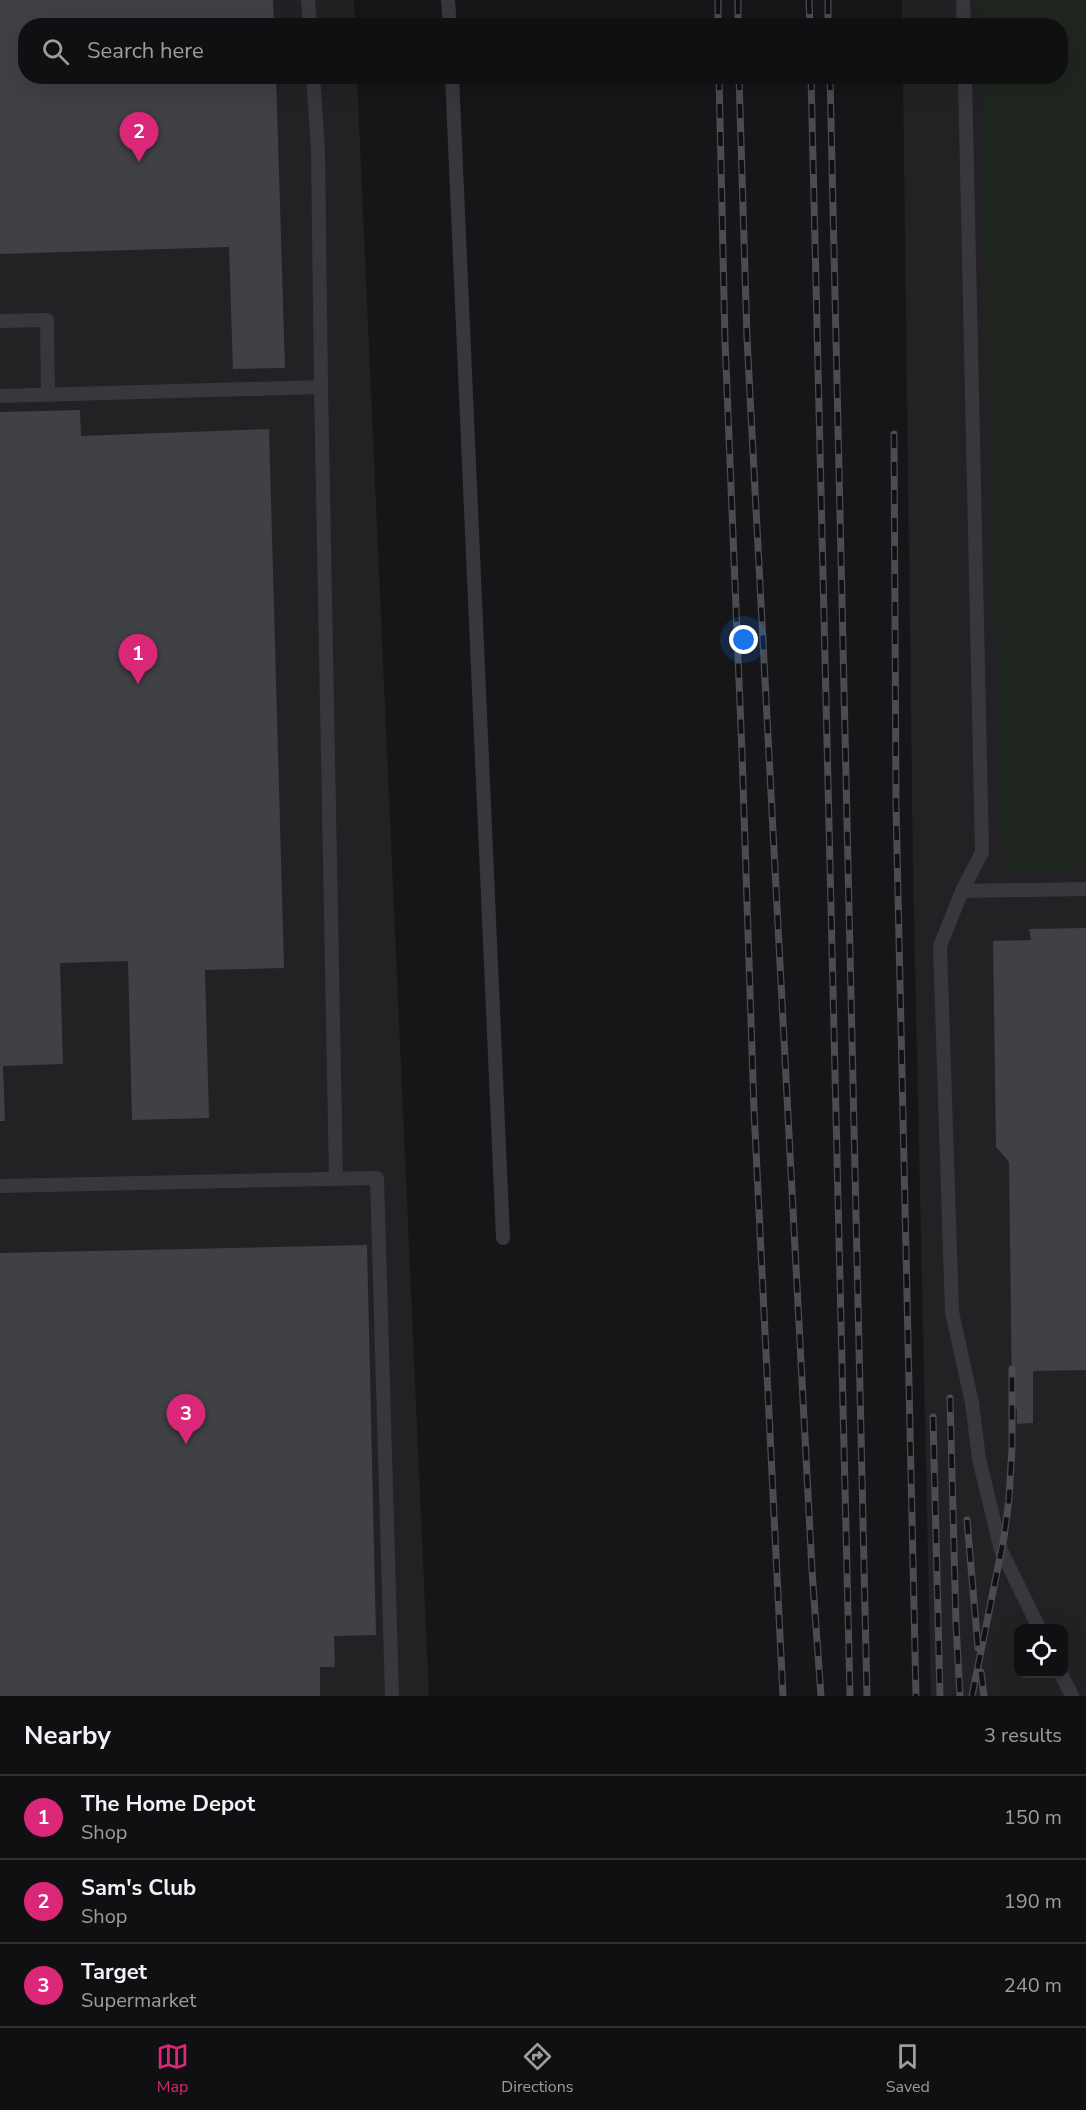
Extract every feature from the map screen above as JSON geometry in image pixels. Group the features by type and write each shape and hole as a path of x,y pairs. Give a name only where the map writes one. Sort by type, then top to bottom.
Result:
{"lane":[{"path":"308,0 309,18"},
{"path":"448,0 449,18"},
{"path":"963,0 964,18"},
{"path":"314,84 318,150 336,1179"},
{"path":"452,84 503,1238"},
{"path":"965,84 982,852 962,891 940,946 952,1312 972,1403 978,1459 1001,1550 1037,1624"},
{"path":"0,321 47,320 48,395"},
{"path":"0,396 321,387"},
{"path":"962,891 1086,890"},
{"path":"0,1186 377,1178 393,1696"},
{"path":"1063,1678 1072,1696"}],"shaded area":[{"path":"0,0 354,0 355,18 18,18 18,84 357,84 429,1696 0,1696"},
{"path":"902,0 1086,0 1086,1696 931,1696 913,873 903,84 1068,84 1068,18 902,18"},
{"path":"978,0 1086,0 1086,870 1003,872 981,84 1068,84 1068,18 979,18"}],"building":[{"path":"0,0 273,0 274,18 18,18 18,84 276,84 285,368 233,369 229,247 0,254"},
{"path":"80,410 81,436 269,429 284,968 205,970 209,1118 132,1120 128,961 60,963 63,1064 3,1066 5,1121 0,1121 0,412"},
{"path":"1086,928 1086,1370 1033,1371 1033,1423 1017,1424 1017,1409 1013,1409 1012,1399 1009,1162 996,1147 993,941 1031,940 1029,929"},
{"path":"367,1245 376,1635 334,1636 335,1667 320,1667 320,1696 0,1696 0,1253"}],"railway":[{"path":"718,0 718,18"},
{"path":"738,0 738,18"},
{"path":"809,0 810,18"},
{"path":"828,0 828,18"},
{"path":"719,84 725,341 754,1110 783,1696"},
{"path":"739,84 747,338 812,1570 821,1696"},
{"path":"811,84 850,1696"},
{"path":"830,84 867,1696"},
{"path":"894,434 896,805 916,1696"},
{"path":"972,1696 1004,1537 1009,1499 1012,1448 1012,1369"},
{"path":"950,1398 960,1696"},
{"path":"933,1417 940,1696"},
{"path":"967,1520 978,1648"},
{"path":"981,1672 984,1696"}],"place":[{"name":"Sam's Club","path":"139,162"},
{"name":"The Home Depot","path":"138,684"},
{"name":"Target","path":"186,1444"}]}
